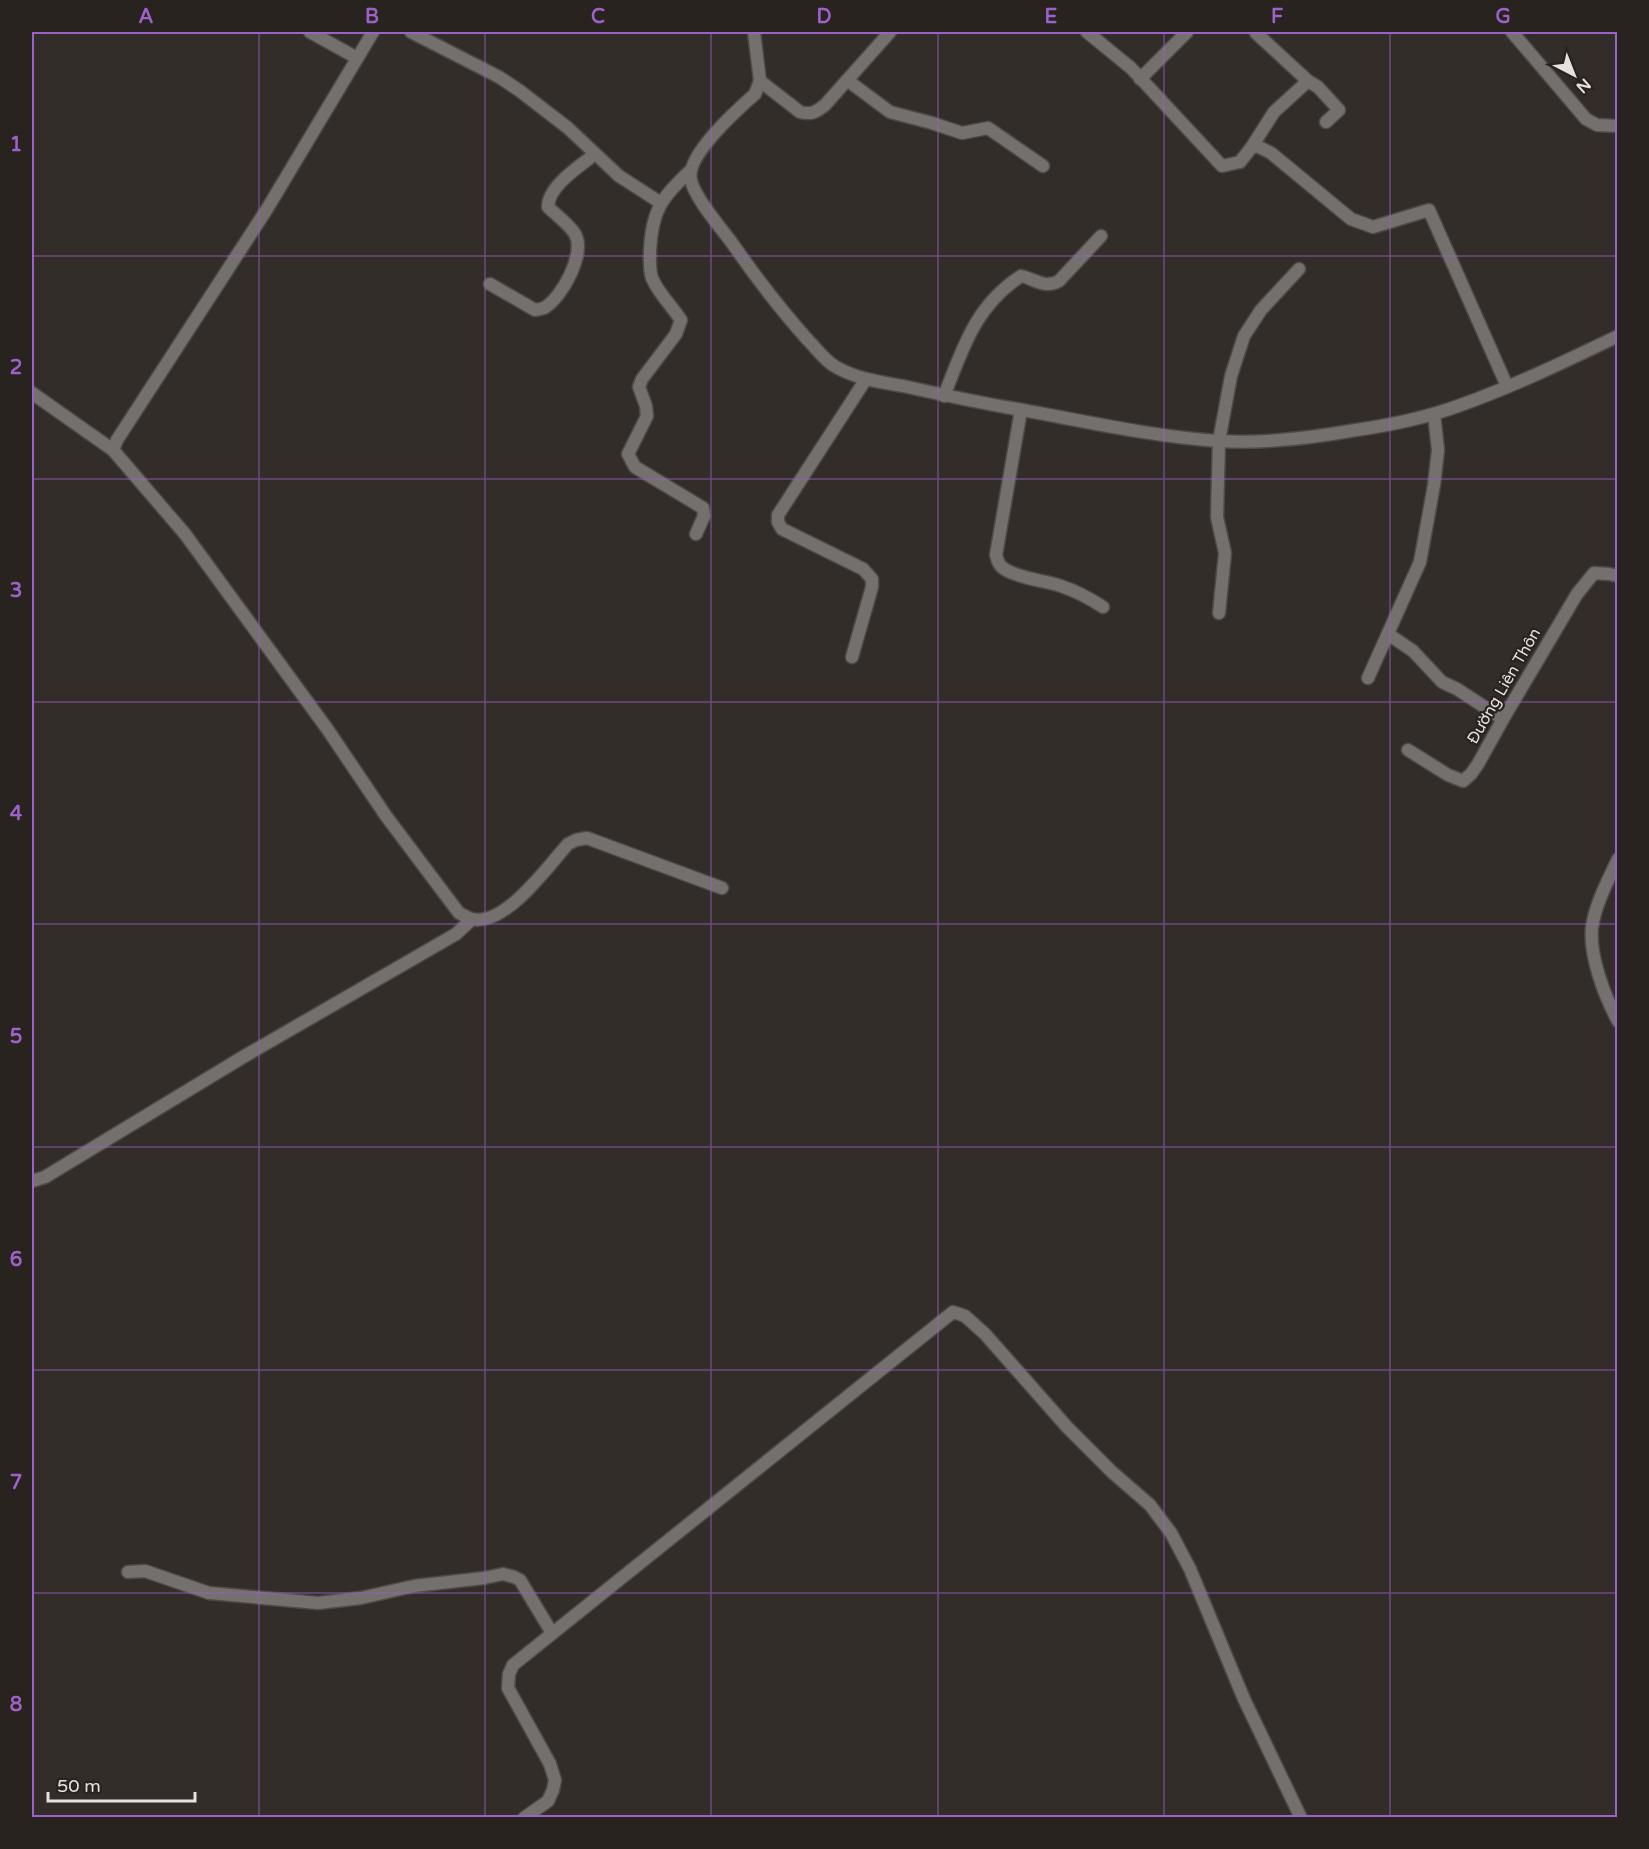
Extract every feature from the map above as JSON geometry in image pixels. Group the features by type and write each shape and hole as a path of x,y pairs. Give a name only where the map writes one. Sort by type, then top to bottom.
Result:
{"street":[{"path":"310,32 357,58"},
{"path":"114,450 117,440 267,209 373,32"},
{"path":"411,32 499,77 520,91 568,128 619,176 661,203"},
{"path":"754,32 760,81 755,94 720,127 695,159 690,171 690,181 702,203 795,325 833,366 866,379 944,396 1147,433 1219,441 1279,440 1403,422 1457,407 1617,336"},
{"path":"760,81 800,112 808,114 816,112 825,105 890,32"},
{"path":"1087,32 1131,68 1222,166 1240,162 1274,112 1308,81"},
{"path":"1140,78 1187,32"},
{"path":"1512,32 1586,119 1597,125 1617,126"},
{"path":"1256,33 1308,81 1318,87 1339,110 1326,122"},
{"path":"847,80 890,112 962,133 988,128 1043,166"},
{"path":"1251,148 1257,146 1271,153 1352,219 1373,227 1429,210 1507,386"},
{"path":"490,284 535,310 544,308 559,294 571,273 579,249 576,234 548,207 548,201 555,188 595,154"},
{"path":"690,171 661,203 651,230 652,277 681,320 675,334 642,379 639,387 648,416 628,454 635,467 703,508 704,516 696,534"},
{"path":"944,396 966,341 986,307 1021,276 1044,285 1059,282 1101,236"},
{"path":"1219,613 1225,553 1217,517 1219,441 1231,376 1244,336 1261,310 1299,269"},
{"path":"852,657 872,587 872,579 863,569 782,529 778,522 778,515 866,379"},
{"path":"32,393 114,450 185,534 328,730 386,816 459,913 472,919 484,919 501,914 523,894 568,844 587,838 722,888"},
{"path":"1021,410 996,555 998,564 1005,570 1016,574 1079,592 1103,607"},
{"path":"1368,678 1420,562 1438,450 1434,414"},
{"name":"Đường Liên Thôn","path":"1408,750 1448,775 1463,781 1478,764 1577,594 1594,573 1609,573 1617,576"},
{"path":"1388,634 1413,651 1442,682 1503,719"},
{"path":"1617,859 1598,904 1592,929 1595,961 1605,998 1617,1021"},
{"path":"32,1181 45,1177 243,1057 456,934 472,919"},
{"path":"524,1818 548,1801 554,1790 555,1780 550,1764 508,1688 509,1674 513,1665 953,1312 965,1316 985,1334 1067,1427 1112,1472 1150,1505 1171,1533 1190,1569 1244,1699 1301,1818"},
{"path":"128,1572 145,1571 208,1593 318,1602 361,1598 414,1586 503,1574 520,1580 552,1634"}]}
